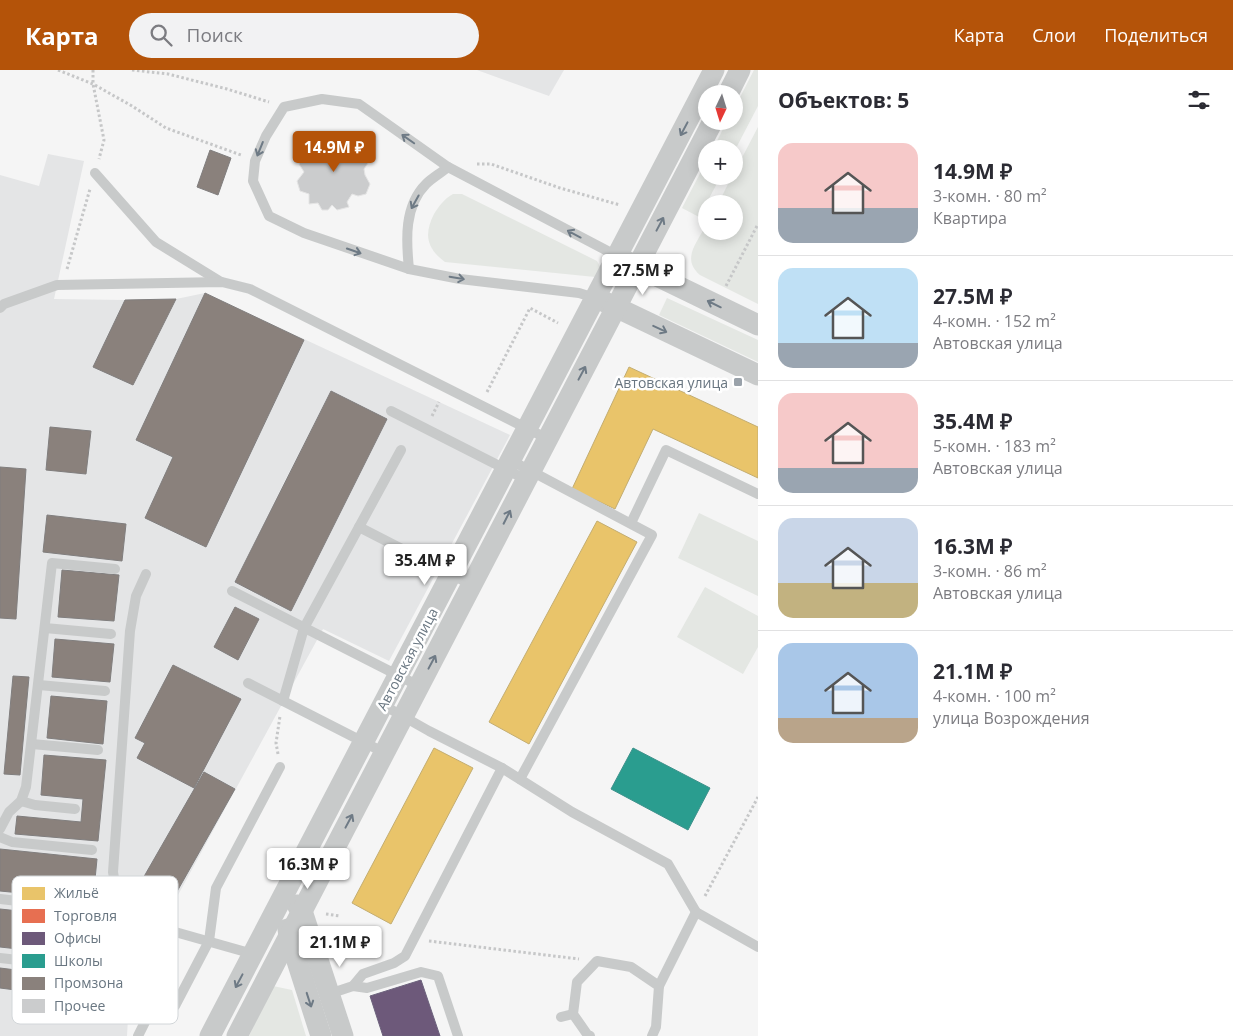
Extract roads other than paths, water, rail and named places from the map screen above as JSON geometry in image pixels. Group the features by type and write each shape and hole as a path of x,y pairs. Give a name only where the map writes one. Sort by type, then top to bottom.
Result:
{"street":[{"name":"Автовская улица","path":"210,1036 714,70"},
{"path":"732,85 740,70"},
{"name":"Автовская улица","path":"237,1036 709,130"},
{"path":"617,256 758,325"},
{"path":"595,298 758,375"},
{"path":"286,891 302,911 343,1036"},
{"path":"286,891 289,936 321,1036"}],"lane":[{"path":"595,298 578,293 460,279 409,269 304,233 270,216 253,181 255,161 266,136 284,107 322,99 358,104 448,167 617,256"},
{"path":"409,269 407,237 411,206 426,184 448,167"},
{"path":"95,173 156,242 222,282"},
{"path":"0,308 4,304 57,285 222,282 250,289 548,440"},
{"path":"391,411 652,535 520,779"},
{"path":"283,700 304,628 401,450"},
{"path":"631,524 666,450 758,494"},
{"path":"359,527 472,584"},
{"path":"0,828 9,812 21,801 26,788 52,563 115,569"},
{"path":"114,876 130,631 136,596 146,574"},
{"path":"232,591 419,686"},
{"path":"45,628 111,634"},
{"path":"248,683 385,753"},
{"path":"39,685 105,691"},
{"path":"383,705 502,768 572,812 668,864 696,912 758,947"},
{"path":"32,744 98,750"},
{"path":"178,1000 209,941 216,888 280,767"},
{"path":"353,986 363,974 394,963 405,956 502,768"},
{"path":"21,801 35,805 75,809"},
{"path":"0,837 12,842 92,850"},
{"path":"652,1036 656,1027 659,986 696,912"},
{"path":"178,933 253,954"},
{"path":"590,1036 573,1014 578,982 597,961 631,967 659,986"},
{"path":"329,994 353,986 367,988 421,972 438,976 458,1036"},
{"path":"561,1017 573,1014"},
{"path":"138,1036 144,1024"}],"place":[{"name":"Автовская улица","path":"738,382"}]}
